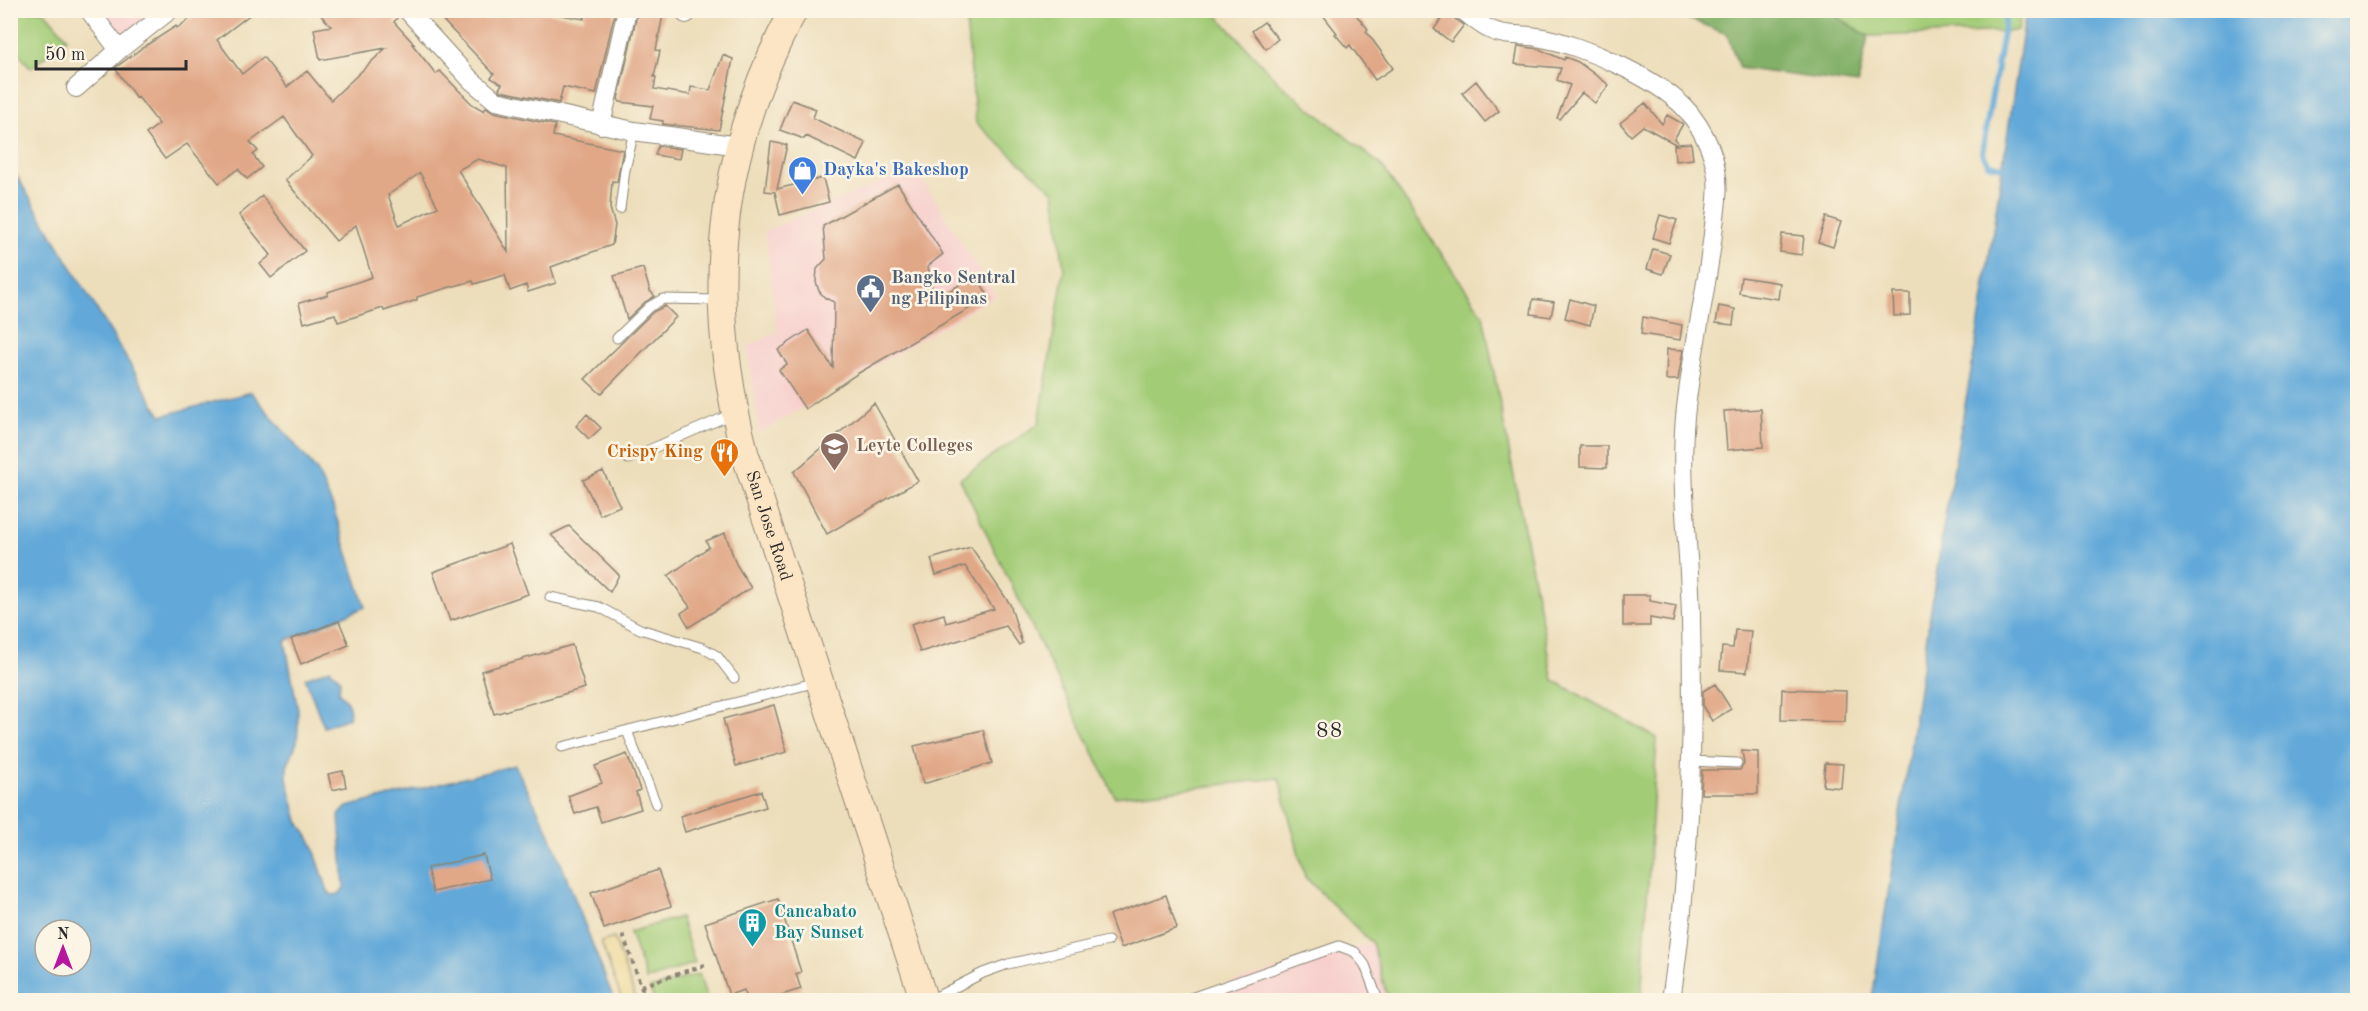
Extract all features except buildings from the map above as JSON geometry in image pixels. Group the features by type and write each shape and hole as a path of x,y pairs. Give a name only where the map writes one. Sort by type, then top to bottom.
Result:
{"main road":[{"name":"San Jose Road","path":"793,11 774,48 739,146 728,201 722,254 721,300 734,413 745,454 924,1000"}],"street":[{"path":"89,10 119,50"},
{"path":"76,88 170,10"},
{"path":"407,10 471,80 496,101 601,125 739,146"},
{"path":"601,125 627,10"},
{"path":"1462,10 1491,30 1510,36 1537,37 1567,45 1624,66 1672,94 1692,116 1702,132 1717,171 1717,198 1711,252 1685,417 1683,488 1691,594 1691,761 1680,939 1671,1000"}],"lane":[{"path":"620,209 625,170 634,131"},
{"path":"617,338 649,307 663,300 721,300"},
{"path":"628,459 734,413"},
{"path":"550,597 599,607 640,629 703,648 717,656 734,678"},
{"path":"562,747 819,681"},
{"path":"627,731 656,804"},
{"path":"1691,761 1737,763"},
{"path":"930,1000 991,970 1108,941"},
{"path":"1185,1000 1339,946 1355,952 1365,965 1378,1000"}],"path":[{"path":"622,935 646,1000"},
{"path":"641,987 705,965"}],"shaded area":[{"path":"94,11 156,11 126,33 106,27"},
{"name":"Bangko Sentral ng Pilipinas","path":"915,168 995,296 760,433 747,347 777,332 765,231"},
{"path":"1372,943 1388,1000 1170,1000"}],"green space":[{"path":"10,11 44,11 67,38 31,68 11,45"},
{"path":"965,11 1213,11 1279,83 1382,166 1483,315 1553,680 1657,738 1641,1000 1388,1000 1372,943 1305,877 1279,778 1115,797 960,479 1039,423 1064,270 1054,192 976,123"},
{"path":"1669,11 1828,11 1868,36 1858,84 1739,68 1727,34"},
{"path":"1828,11 2021,11 2018,31 1868,36"},
{"path":"680,917 695,963 646,980 630,932"},
{"path":"699,974 707,1000 654,1000 650,989"}],"sand":[{"path":"614,938 636,1000 622,1000 601,942"}],"water":[{"path":"2026,11 2357,11 2357,1000 1872,1000 1943,529 1976,343"},
{"path":"10,165 161,416 251,392 317,471 333,507 365,607 285,641 298,710 297,742 287,767 287,779 298,821 312,843 328,891 332,895 339,894 344,888 339,815 347,807 515,765 549,832 614,1000 11,1000"},
{"path":"330,669 340,679 339,693 345,698 350,714 349,718 324,727 305,678"}],"waterway":[{"path":"2002,167 1989,164 1982,153 2007,10"}],"place":[{"name":"Dayka's Bakeshop","path":"802,196"},
{"name":"Bangko Sentral ng Pilipinas","path":"870,314"},
{"name":"Leyte Colleges","path":"835,472"},
{"name":"Crispy King","path":"724,478"},
{"name":"Cancabato Bay Sunset","path":"753,948"}],"district":[{"name":"88","path":"1330,731"}]}
